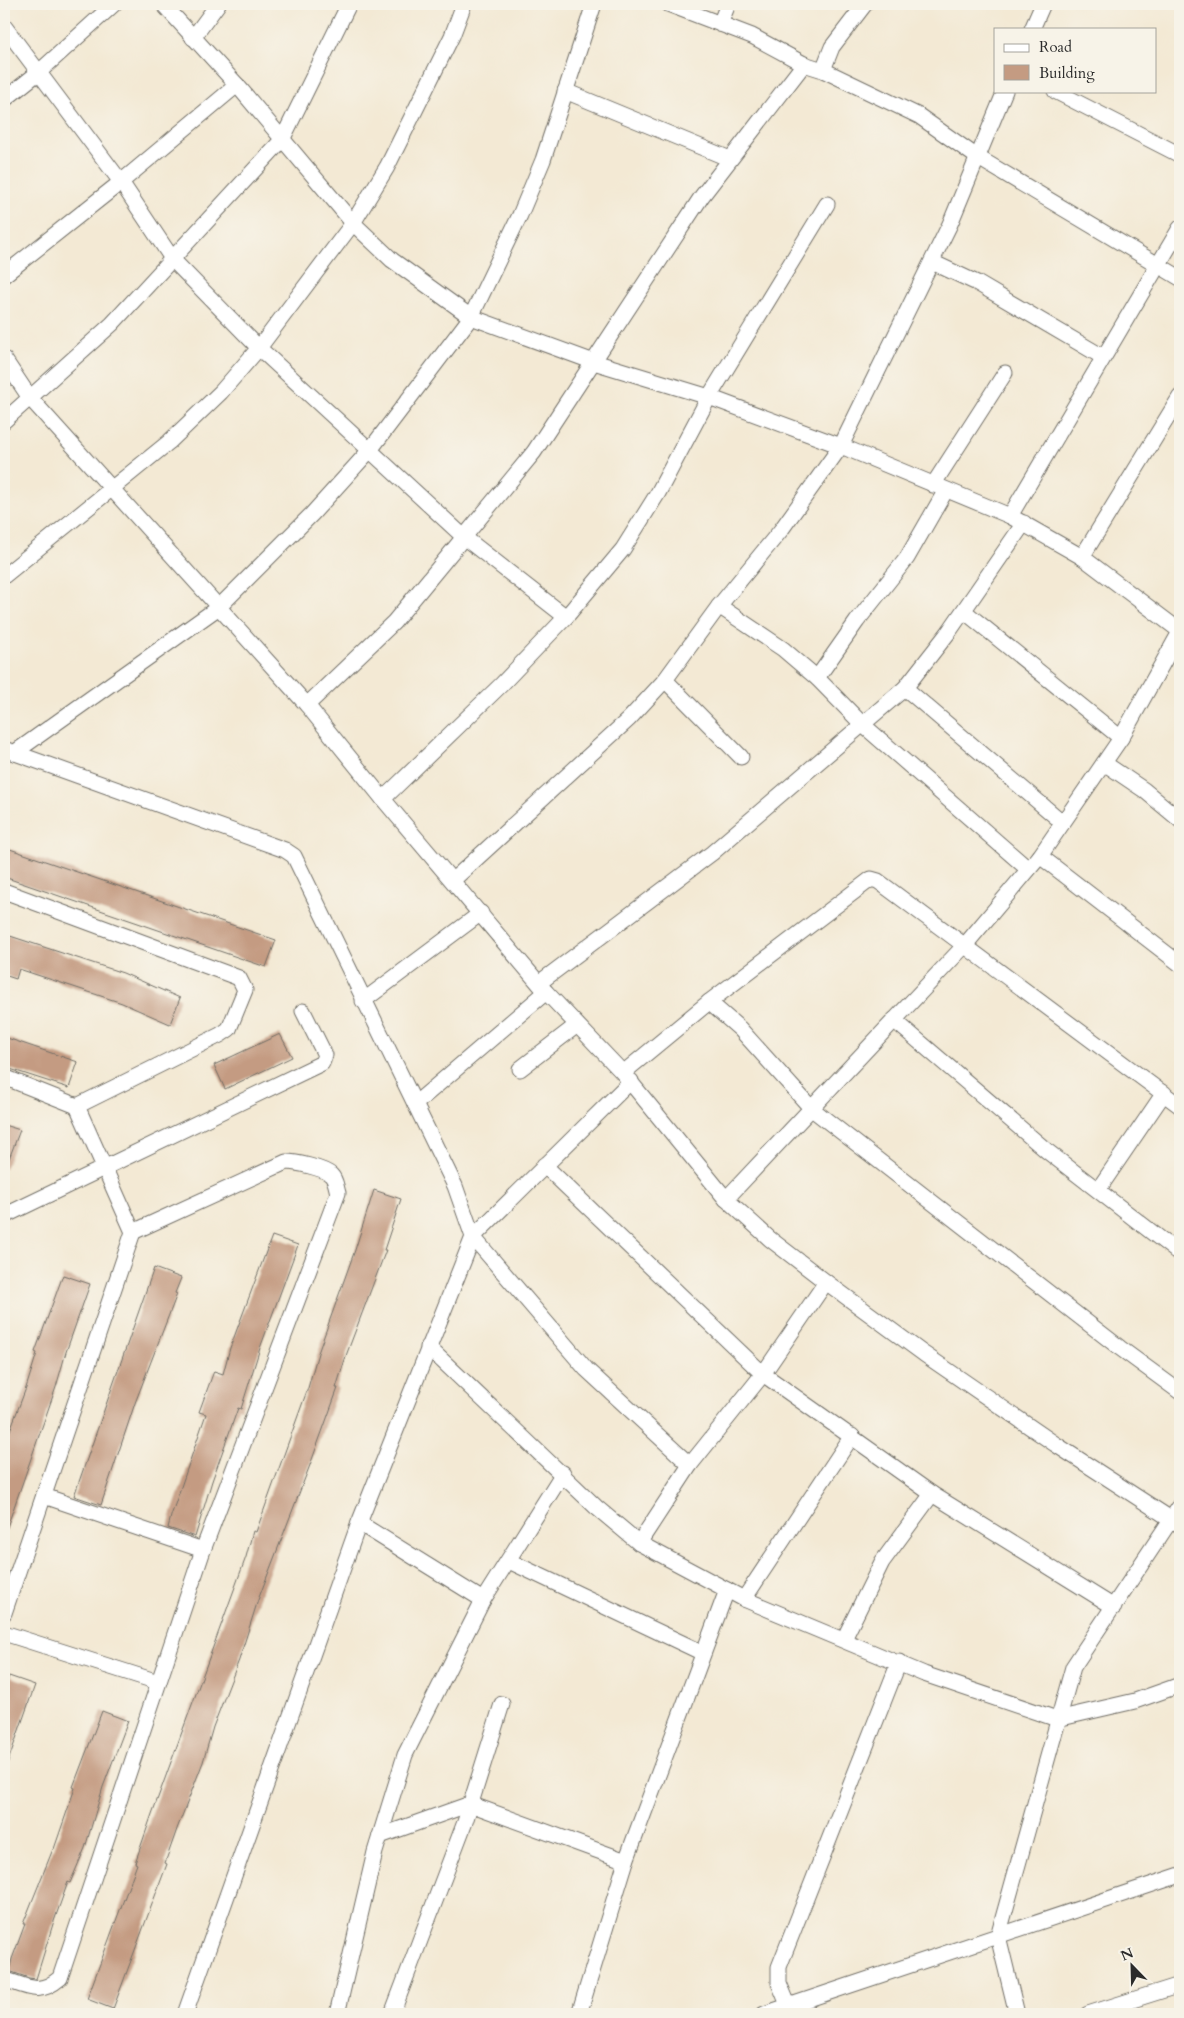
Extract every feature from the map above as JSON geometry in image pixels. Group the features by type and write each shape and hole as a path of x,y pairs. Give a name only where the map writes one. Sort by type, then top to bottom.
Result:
{"street":[{"path":"4,100 39,72 114,4"},
{"path":"163,4 237,85 353,223 392,260 471,317 594,362 709,397 841,446 1010,516 1082,557 1180,632 1121,738 1040,856 965,945 726,1199"},
{"path":"193,38 218,4"},
{"path":"4,421 112,324 282,140 349,4"},
{"path":"4,576 169,442 221,392 259,348 353,223 387,168 452,36 464,4"},
{"path":"9,751 219,607 312,514 370,450 471,317 520,216 543,160 594,4"},
{"path":"668,4 752,36 804,64 823,70 919,116 977,157 1180,278"},
{"path":"720,24 728,4"},
{"path":"823,70 832,46 865,4"},
{"path":"1032,28 1043,4"},
{"path":"4,26 121,182 173,260 259,348 465,538 566,618"},
{"path":"308,705 394,622 534,452 702,196 804,64"},
{"path":"4,276 237,85"},
{"path":"565,91 730,159"},
{"path":"453,880 629,719 665,680 719,606 781,530 841,446 950,224 1005,92"},
{"path":"1057,92 1180,155"},
{"path":"383,798 501,685 566,618 623,549 658,493 709,397 827,204"},
{"path":"1010,516 1180,228"},
{"path":"932,262 977,283 1104,357"},
{"path":"4,359 30,398 308,705 383,798 543,988 627,1077 726,1199 770,1239 924,1354 1055,1444 1175,1522"},
{"path":"817,678 857,621 907,558 939,487 1005,373"},
{"path":"1082,557 1180,397"},
{"path":"415,1104 543,988 712,854 789,790 905,688 964,611 1024,523"},
{"path":"719,606 783,650 817,678 862,724 1028,869"},
{"path":"964,611 1121,738"},
{"path":"665,680 741,757"},
{"path":"905,688 1062,822"},
{"path":"9,751 285,850 294,856 455,1186 472,1237 586,1368 690,1465"},
{"path":"1104,763 1144,790 1180,820"},
{"path":"1040,856 1180,964"},
{"path":"185,2014 359,1524 472,1237 544,1165 627,1077 709,1002 871,879 878,881 1180,1106"},
{"path":"4,890 239,978 244,984 245,990 228,1028 220,1035 77,1106"},
{"path":"364,1001 481,914"},
{"path":"709,1002 740,1029 812,1109 1120,1348 1180,1392"},
{"path":"4,1216 322,1063 325,1055 303,1011"},
{"path":"894,1020 1047,1151 1180,1254"},
{"path":"520,1070 577,1025"},
{"path":"4,1077 77,1106 133,1232 4,1613"},
{"path":"1098,1190 1164,1093"},
{"path":"4,1979 36,1990 49,1988 60,1978 203,1550 338,1194 336,1182 330,1174 296,1162 286,1162 133,1232"},
{"path":"544,1165 763,1374 932,1494 1114,1607"},
{"path":"639,1543 690,1465 763,1374 826,1282"},
{"path":"428,1346 563,1473 596,1507 639,1543 744,1599 844,1639 924,1674 1057,1718 1135,1701 1180,1685"},
{"path":"744,1599 852,1436"},
{"path":"337,2014 380,1836 390,1798 405,1755 483,1600 563,1473"},
{"path":"844,1639 882,1562 932,1494"},
{"path":"44,1496 203,1550"},
{"path":"1017,2014 998,1936 1057,1718 1073,1667 1175,1522 1180,1506"},
{"path":"359,1524 483,1600"},
{"path":"509,1561 702,1653"},
{"path":"578,2014 626,1861 727,1590"},
{"path":"4,1634 158,1682"},
{"path":"789,2007 779,1983 779,1968 898,1662"},
{"path":"392,2014 470,1804 502,1704"},
{"path":"380,1836 470,1804 626,1861"},
{"path":"764,2014 1180,1875"},
{"path":"1088,2014 1180,1985"}],"building":[{"path":"4,847 276,940 266,967 4,877"},
{"path":"4,934 123,973 180,998 170,1024 122,1003 19,969 16,979 4,975"},
{"path":"280,1034 292,1057 225,1089 214,1065"},
{"path":"4,1037 78,1062 69,1088 4,1067"},
{"path":"4,1125 20,1130 5,1169 4,1169"},
{"path":"374,1190 401,1199 384,1250 386,1250 347,1353 336,1388 338,1388 310,1465 258,1600 239,1660 213,1727 203,1762 165,1863 167,1864 113,2009 87,1999 246,1557 253,1531 256,1532 308,1388 318,1353 355,1250"},
{"path":"272,1236 298,1245 260,1348 241,1409 238,1408 212,1481 195,1537 168,1528 171,1516 206,1414 199,1412 214,1371 223,1374 230,1348"},
{"path":"154,1268 181,1278 175,1293 177,1294 135,1403 101,1505 74,1496"},
{"path":"63,1275 90,1284 6,1530 4,1529 4,1446 26,1388 37,1353 35,1352"},
{"path":"9,1676 35,1685 6,1767 4,1767 4,1690"},
{"path":"102,1711 128,1721 103,1787 85,1848 70,1883 68,1882 53,1924 36,1979 29,1978 9,1971 12,1959 25,1924 23,1924 54,1849 75,1788 73,1787"}]}
